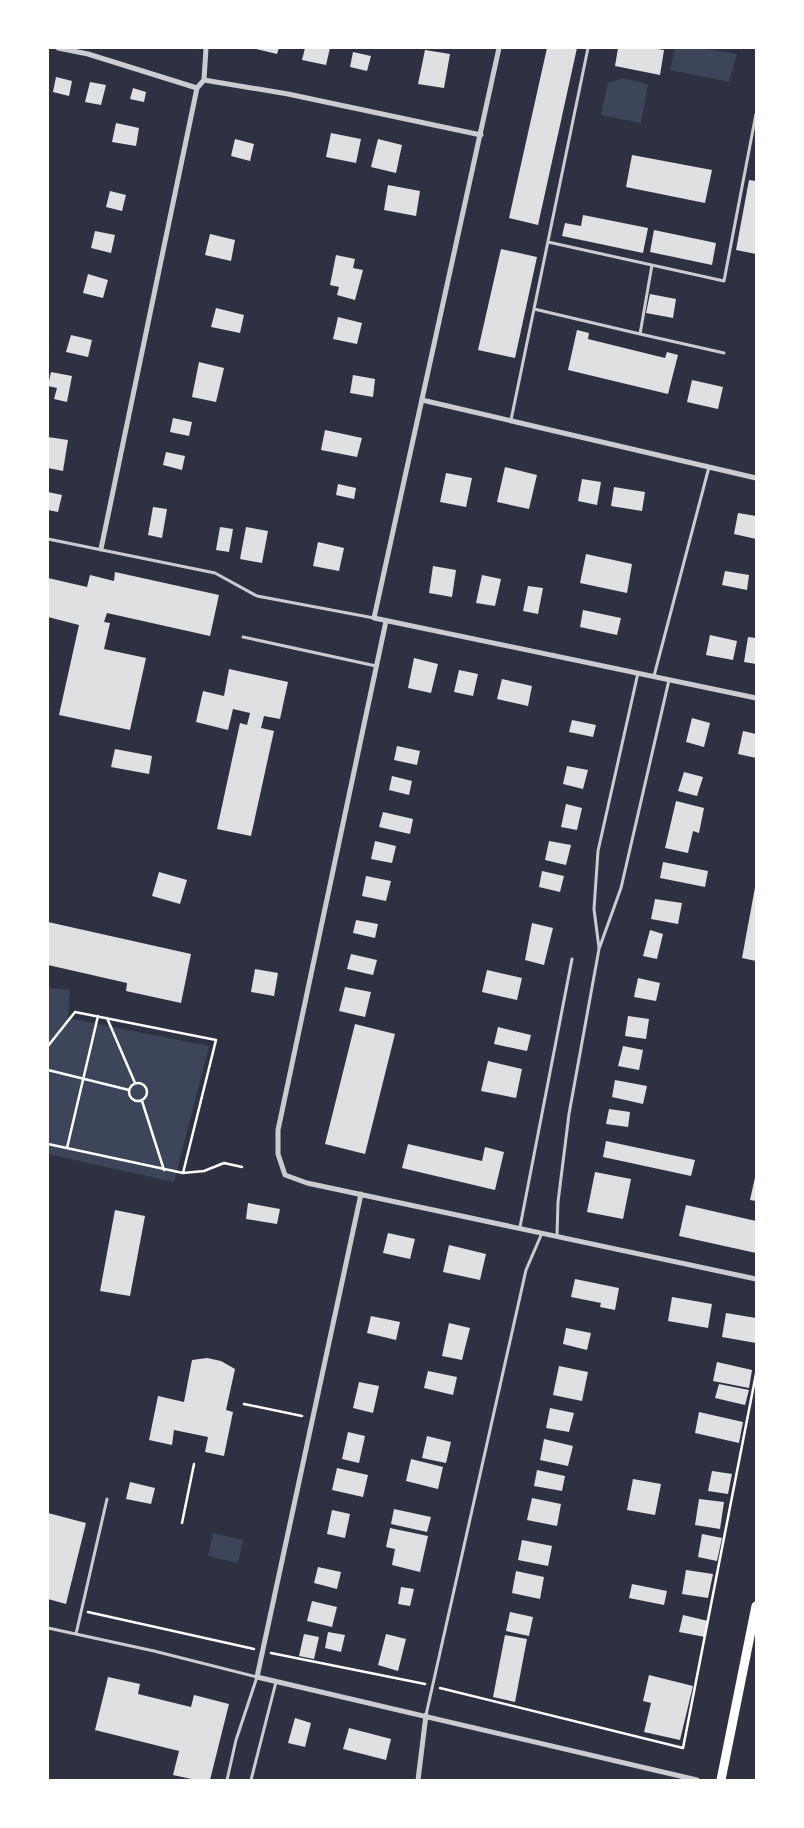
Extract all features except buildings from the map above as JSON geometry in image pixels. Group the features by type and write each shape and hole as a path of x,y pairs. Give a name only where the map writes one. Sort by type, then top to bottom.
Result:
{"main road":[{"path":"721,1780 756,1606"}],"street":[{"path":"58,48 88,54 197,88"},
{"path":"101,549 197,88 204,80 206,48"},
{"path":"499,48 374,618 756,698"},
{"path":"204,80 288,94 481,135"},
{"path":"422,400 756,478"},
{"path":"386,621 278,1130 278,1154 285,1175 307,1183 520,1227 756,1279"},
{"path":"361,1194 256,1677 698,1780"},
{"path":"418,1780 426,1716"}],"lane":[{"path":"511,420 588,48"},
{"path":"548,242 724,281 756,114"},
{"path":"640,334 652,266"},
{"path":"534,309 724,353"},
{"path":"654,677 709,466"},
{"path":"48,539 215,573 257,596 374,618"},
{"path":"243,637 376,666"},
{"path":"599,948 594,909 598,851 638,673"},
{"path":"557,1235 558,1202 569,1114 599,948 621,888 669,680"},
{"path":"520,1227 572,959"},
{"path":"426,1716 526,1270 543,1232"},
{"path":"76,1634 107,1499"},
{"path":"48,1628 143,1648 256,1677 236,1740 227,1780"},
{"path":"251,1780 276,1681"}],"path":[{"path":"48,1046 76,1012 216,1040 183,1173"},
{"path":"67,1148 98,1016"},
{"path":"107,1018 135,1084"},
{"path":"48,1070 129,1090"},
{"path":"129,1090 135,1084"},
{"path":"135,1084 144,1085 148,1091 142,1101 164,1170"},
{"path":"129,1090 131,1098 142,1101"},
{"path":"48,1144 183,1173 204,1171 224,1163 242,1166"},
{"path":"82,1610 262,1651 433,1686 683,1748 756,1374"},
{"path":"244,1404 302,1416"},
{"path":"182,1523 194,1464"}],"shaded area":[{"path":"675,48 699,48 737,54 729,82 670,70"},
{"path":"622,78 648,84 641,123 601,115 608,83"},
{"path":"48,988 70,990 68,1018 209,1046 174,1182 48,1154"},
{"path":"213,1533 243,1540 238,1563 208,1556"}]}
